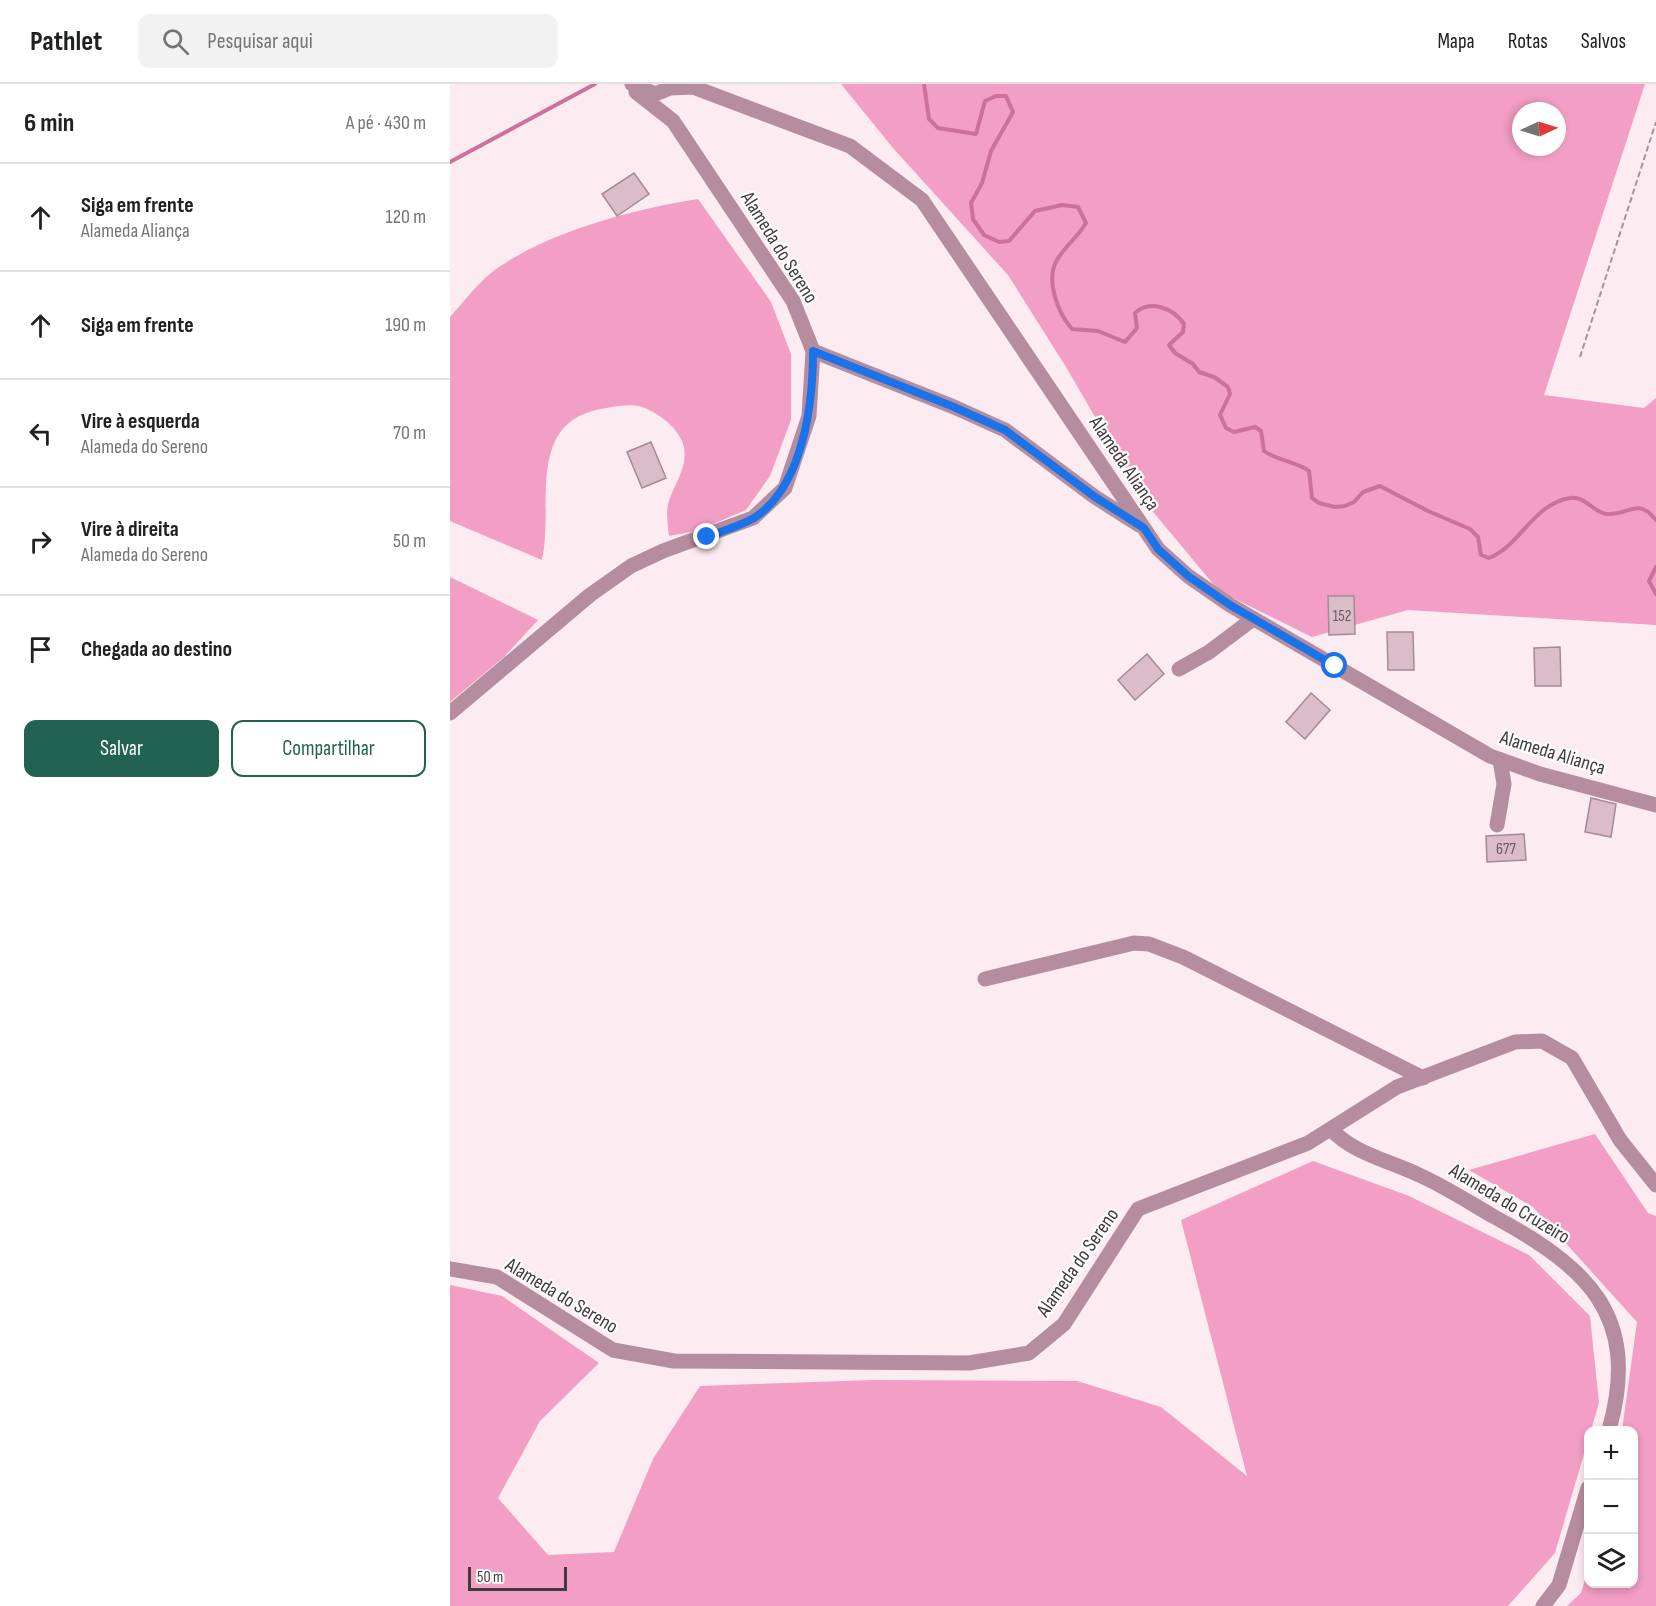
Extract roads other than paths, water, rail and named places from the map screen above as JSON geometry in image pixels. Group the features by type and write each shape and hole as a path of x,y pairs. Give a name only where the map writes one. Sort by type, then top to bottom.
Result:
{"street":[{"name":"Alameda do Sereno","path":"450,713 590,595 631,567 663,551 753,518 775,500 785,488 809,416 813,351 792,301 673,121 626,84"},
{"name":"Alameda Aliança","path":"632,84 655,94 670,88 693,87 850,146 922,200 1144,528 1171,562 1253,619 1500,760 1656,805"},
{"path":"813,351 954,407 1005,430 1095,497 1144,528"},
{"path":"1179,669 1209,652 1253,619"},
{"path":"1497,825 1504,784 1500,760"},
{"path":"985,979 1134,943 1149,944 1183,957 1423,1077"},
{"name":"Alameda do Sereno","path":"450,1269 497,1277 613,1350 674,1361 979,1361 1029,1353 1064,1324 1138,1209 1308,1143 1397,1088 1515,1042 1542,1041 1572,1058 1620,1140 1656,1185"},
{"name":"Alameda do Cruzeiro","path":"1331,1129 1343,1142 1434,1181 1538,1240 1587,1281 1605,1310 1615,1338 1618,1373 1610,1426"},
{"path":"1543,1606 1559,1585 1584,1501"}],"waterway":[{"path":"450,162 595,84"},
{"path":"924,84 929,119 938,128 976,134 985,101 996,96 1006,96 1013,112 991,151 982,183 971,203 973,219 984,235 999,242 1009,241 1035,211 1062,205 1078,207 1086,223 1057,260 1052,277 1058,305 1072,329 1098,331 1125,342 1137,328 1135,313 1141,309 1161,307 1174,314 1184,324 1183,332 1169,345 1175,353 1193,364 1199,372 1214,377 1228,387 1230,394 1220,415 1226,428 1234,432 1255,427 1261,431 1264,451 1309,471 1312,498 1319,503 1335,507 1345,506 1354,502 1363,492 1380,486 1428,511 1470,529 1478,537 1481,555 1489,558 1510,544 1546,508 1570,498 1581,500 1605,514 1639,508 1650,513 1656,520"},
{"path":"1656,567 1649,581 1656,594"}]}
